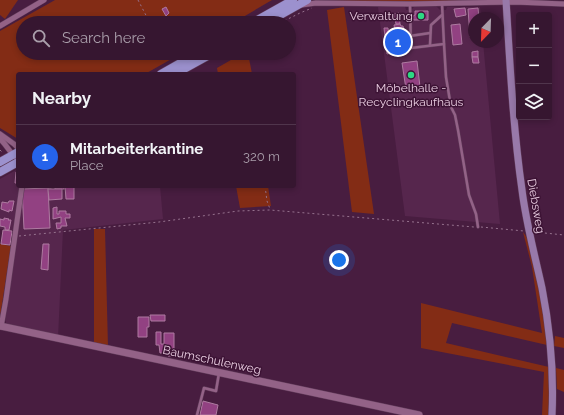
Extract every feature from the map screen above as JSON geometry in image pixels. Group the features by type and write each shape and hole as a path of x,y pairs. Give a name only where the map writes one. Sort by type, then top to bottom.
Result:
{"main road":[{"path":"267,16 295,3 307,0"},
{"name":"Diebsweg","path":"506,1 515,135 547,320 552,369 552,415"},
{"path":"276,16 295,3"},
{"path":"165,72 186,60"},
{"path":"179,72 200,60"},
{"path":"0,162 16,155"},
{"path":"0,172 16,156"}],"street":[{"path":"17,16 44,0"},
{"path":"295,3 442,4 546,1 564,4"},
{"path":"0,26 16,17"},
{"path":"0,134 14,144 16,151"},
{"path":"0,139 16,154"},
{"path":"0,327 22,188"},
{"name":"Baumschulenweg","path":"0,327 419,415"}],"lane":[{"path":"410,4 411,48 444,44"},
{"path":"442,4 446,77 451,106 455,115 458,130 469,195 476,214 478,227"},
{"path":"430,45 431,25 442,15"},
{"path":"410,36 430,33"},
{"path":"197,415 204,388 216,391 220,373"}],"path":[{"path":"138,0 146,16"},
{"path":"293,16 311,9 316,3"},
{"path":"0,150 3,151 0,153"},
{"path":"265,188 270,210"},
{"path":"15,236 159,222 238,211 270,210 564,235"},
{"path":"531,231 535,238"}],"shaded area":[{"path":"0,0 18,0 5,19 0,15"},
{"path":"55,0 272,0 245,16 27,16"},
{"path":"328,0 500,0 368,2"},
{"path":"405,6 406,10 411,10 415,6 436,6 440,10 446,10 447,7 480,7 480,12 468,12 468,48 484,48 500,224 405,216 378,7"},
{"path":"344,7 374,214 352,212 327,10"},
{"path":"16,22 16,60 170,60 149,72 16,72 16,138 0,128 0,31"},
{"path":"231,60 249,60 252,72 218,72 217,68"},
{"path":"16,170 16,188 160,188 163,219 63,230 58,338 7,326 5,319 18,231 0,229 0,179"},
{"path":"236,188 268,188 271,206 240,208"},
{"path":"94,229 105,229 108,347 94,344"},
{"path":"523,232 530,246 533,257 543,309 547,345 452,323 446,343 549,367 550,415 542,415 544,372 421,348 421,303 542,333 532,267"},
{"path":"0,244 11,246 0,317"},
{"path":"555,336 564,338 564,348 554,346"},
{"path":"556,368 564,370 564,392 557,389"}],"building":[{"path":"166,7 169,13 166,16 162,9"},
{"path":"465,8 466,15 456,17 454,9"},
{"path":"478,8 478,12 468,12 468,9"},
{"name":"Verwaltung","path":"415,11 428,11 428,20 412,19 415,15"},
{"path":"399,13 400,24 396,24 394,14"},
{"path":"400,24 403,26 404,30 400,31 400,35 396,36 394,25"},
{"path":"460,24 462,44 453,45 451,25"},
{"path":"384,28 388,28 391,53 387,54"},
{"path":"391,39 404,39 404,44 392,49"},
{"path":"478,51 478,57 472,57 472,52"},
{"path":"472,57 478,57 479,63 473,63"},
{"name":"Möbelhalle - Recyclingkaufhaus","path":"417,61 420,87 406,89 402,63"},
{"path":"48,188 50,228 24,229 22,189"},
{"path":"65,188 74,188 74,199 66,199"},
{"path":"48,189 62,189 62,199 49,200"},
{"path":"9,201 14,201 12,211 9,210 9,212 1,209 2,202 8,203"},
{"path":"57,207 57,214 59,214 59,211 66,211 66,214 70,214 70,218 65,218 67,226 61,226 61,228 57,229 56,223 61,223 61,217 53,219 53,208"},
{"path":"4,218 11,220 9,230 5,230 5,227 0,226 0,219 4,220"},
{"path":"3,230 12,231 10,245 1,244"},
{"path":"43,244 49,244 48,270 41,269"},
{"path":"150,315 165,315 165,321 151,321"},
{"path":"138,317 149,317 147,337 138,337"},
{"path":"156,332 161,332 161,344 164,344 164,353 160,353 159,345 156,345"},
{"path":"164,333 174,333 174,356 168,356 168,345 164,345"},
{"path":"203,401 218,405 216,415 200,415"}],"place":[{"name":"Verwaltung","path":"421,16"},
{"name":"Mitarbeiterkantine","path":"398,42"},
{"name":"Möbelhalle - Recyclingkaufhaus","path":"411,75"}]}
